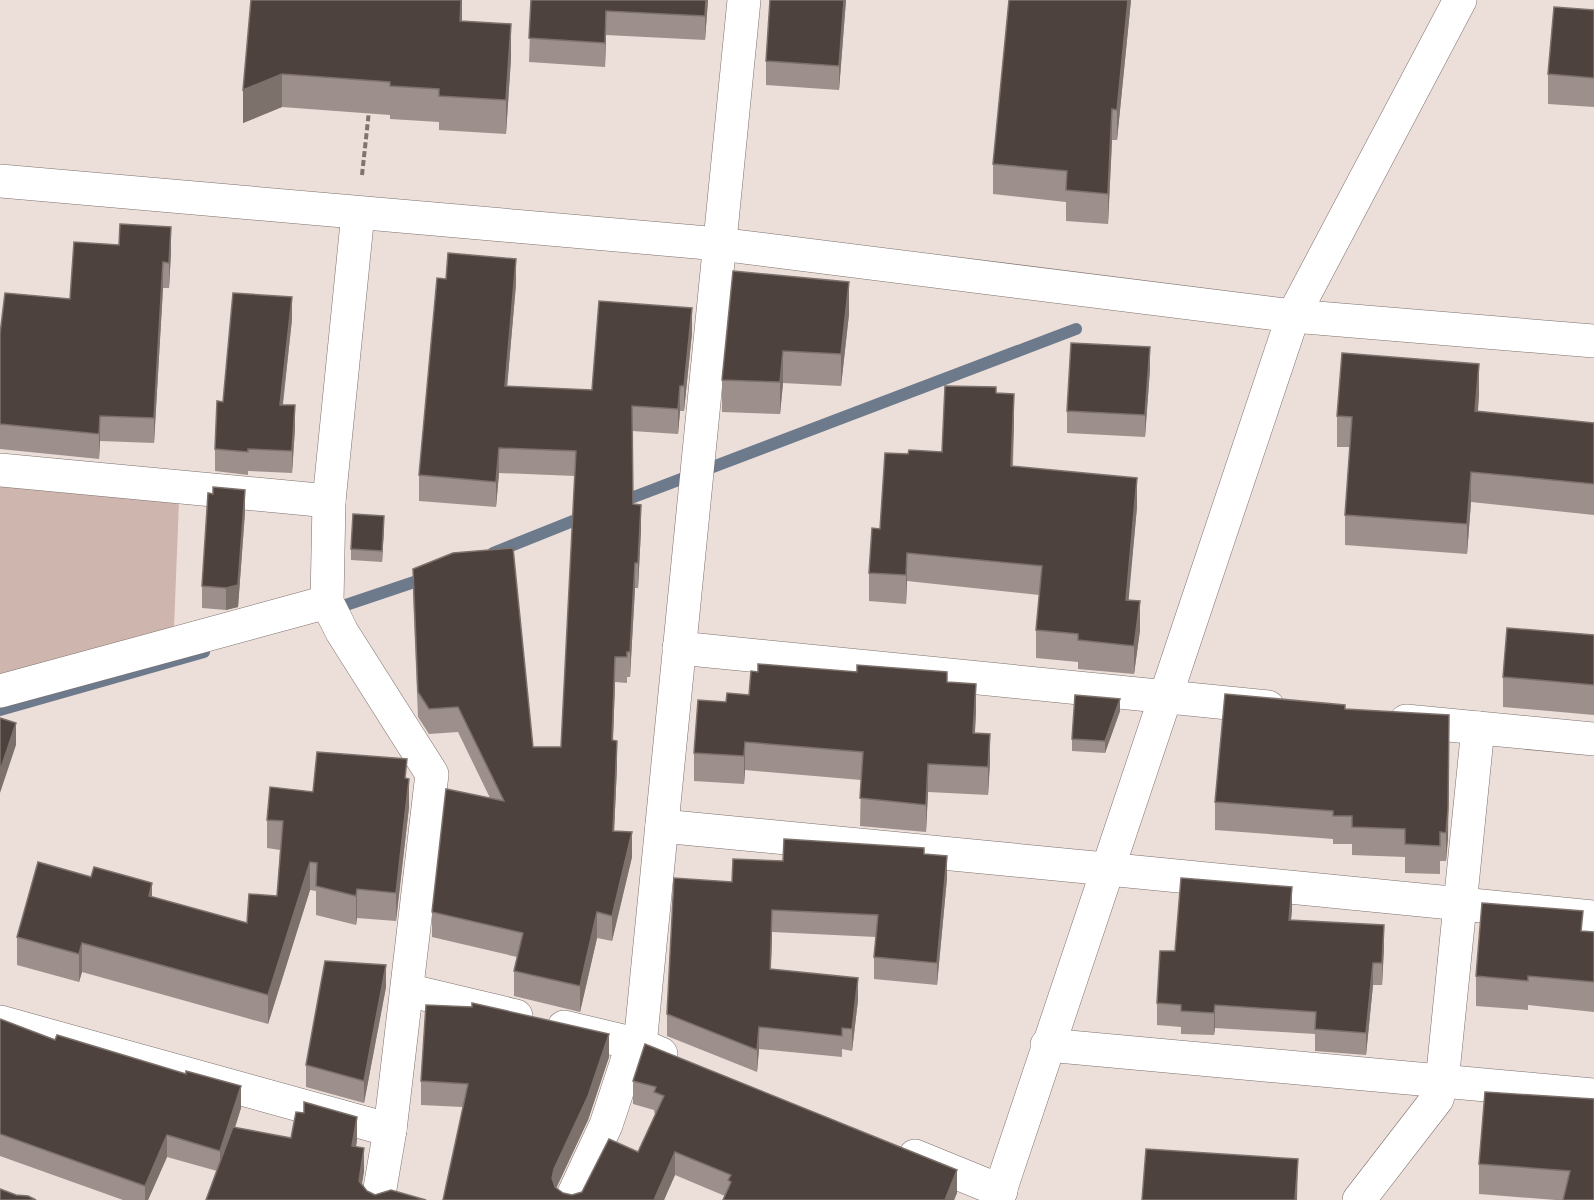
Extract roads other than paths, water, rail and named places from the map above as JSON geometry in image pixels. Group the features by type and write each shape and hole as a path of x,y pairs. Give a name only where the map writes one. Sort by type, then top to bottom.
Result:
{"street":[{"path":"571,1200 606,1125 637,1044 662,826 744,0"},
{"path":"891,1147 999,1196 1047,1045 1109,867 1293,316 1460,0"},
{"path":"0,181 719,244 1293,316 1594,341"},
{"path":"358,213 329,501 327,602 342,632 432,774 390,1130 378,1200"},
{"path":"0,470 329,501"},
{"path":"0,691 327,602"},
{"path":"679,648 1292,710"},
{"path":"1374,717 1594,739"},
{"path":"1359,1200 1437,1099 1442,1082 1478,728"},
{"path":"662,826 1109,867 1306,891 1594,917"},
{"path":"407,990 637,1044 684,1063"},
{"path":"0,1022 390,1130"},
{"path":"1047,1045 1594,1095"}],"waterway":[{"path":"618,503 1076,329"},
{"path":"493,553 588,515"},
{"path":"331,610 429,577"},
{"path":"0,710 204,652"}]}
